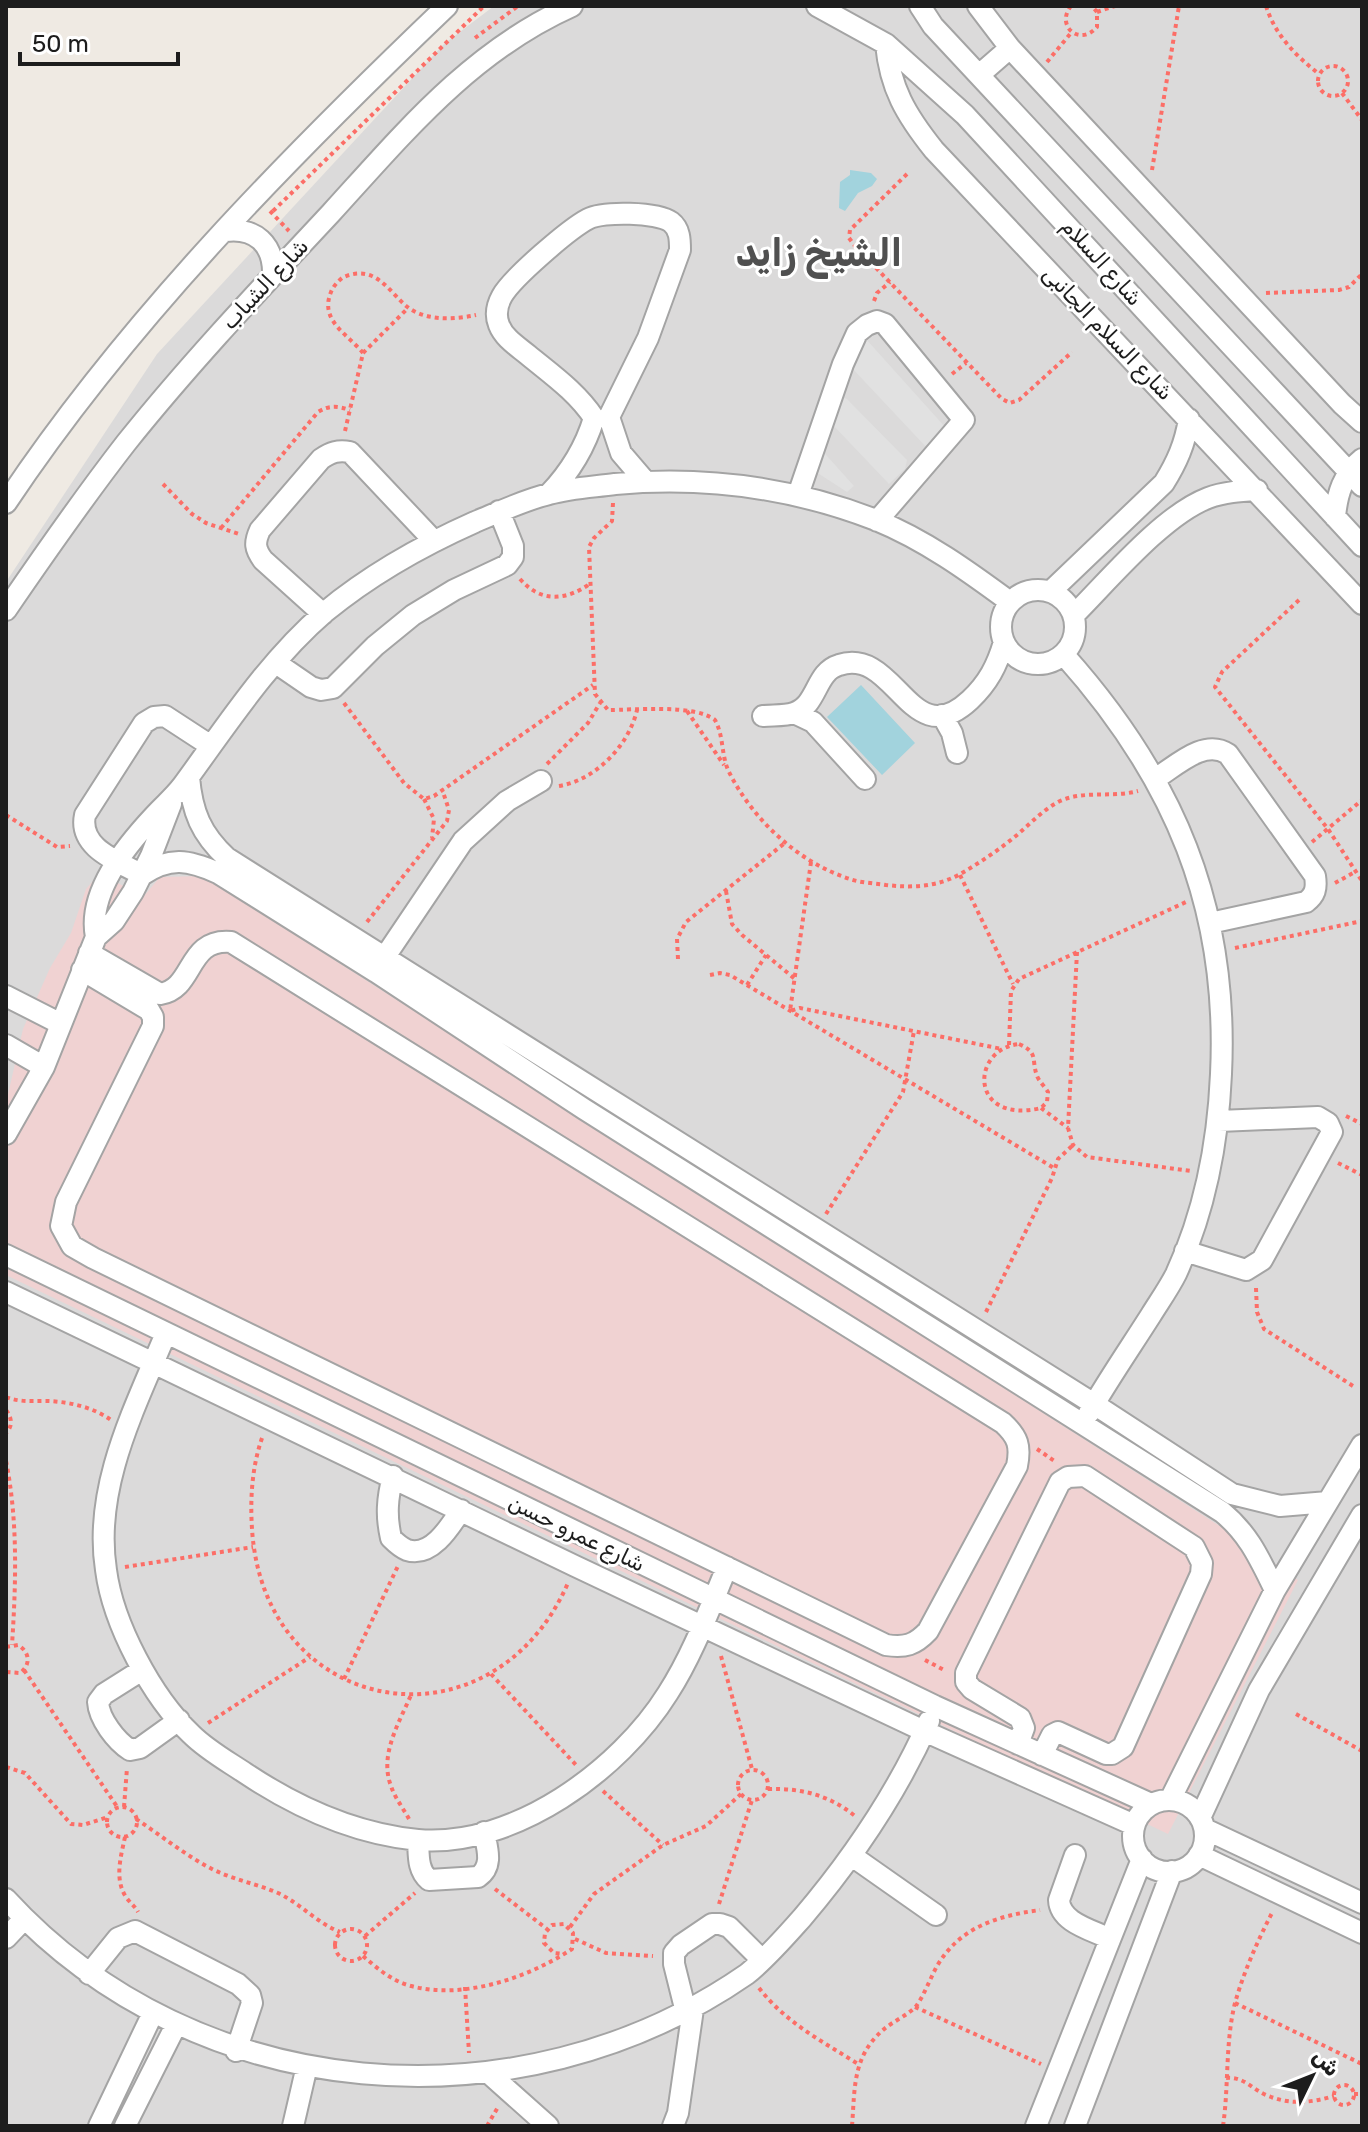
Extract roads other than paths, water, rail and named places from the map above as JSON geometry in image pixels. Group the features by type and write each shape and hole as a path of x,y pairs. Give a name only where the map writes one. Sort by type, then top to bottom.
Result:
{"street":[{"path":"6,503 33,463 126,344 225,231 339,110 447,6"},
{"name":"شارع الشباب","path":"6,610 126,443 197,357 455,80 513,36 572,6"},
{"name":"شارع السلام","path":"819,6 886,44 957,107 1362,546"},
{"name":"شارع السلام","path":"920,6 933,26 979,75 1358,472"},
{"path":"978,6 1010,48 1362,422"},
{"name":"شارع السلام الجانبى","path":"886,44 888,71 900,101 915,127 934,150 1362,604"},
{"path":"979,75 1010,48"},
{"path":"549,494 582,452 601,417 648,338 680,250 680,235 672,223 658,218 607,213 575,227 523,272 503,292 497,306 497,322 505,336 601,417 621,453 645,481"},
{"path":"225,231 237,229 261,239 269,249 273,275"},
{"path":"798,495 843,364 857,333 877,321 885,324 964,420 877,521"},
{"path":"1050,592 1164,483 1177,463 1189,419"},
{"path":"323,614 263,560 256,551 255,540 260,530 321,459 330,453 340,450 350,452 434,541"},
{"path":"1335,517 1341,486 1358,472"},
{"path":"6,1134 44,1067 89,953 99,899 119,861 156,813 172,800 242,703 323,614 382,570 434,541 499,511 549,494 645,481 692,480 745,485 798,495 877,521 924,543 1010,602"},
{"path":"1074,615 1168,522 1188,508 1209,498 1257,490"},
{"path":"1148,500 1168,522"},
{"path":"276,663 311,687 321,690 333,688 375,646 413,615 454,590 507,565 513,557 513,546 499,511"},
{"path":"1036,590 1050,592 1064,601 1074,615 1076,629 1072,643 1064,655 1052,662 1038,665 1024,662 1012,654 1004,642 1001,628 1003,615 1010,602 1021,593 1036,590"},
{"path":"794,713 813,697 826,673 838,665 852,663 870,665 882,673 914,709 942,715 955,711 981,688 994,671 1004,642"},
{"path":"1064,655 1098,693 1129,735 1174,816 1203,894 1210,923 1216,952 1223,1032 1219,1121 1209,1173 1185,1251 1175,1277 1084,1423"},
{"path":"813,697 820,729"},
{"path":"763,716 794,713 804,716 820,729 865,779"},
{"path":"942,715 952,733 957,753"},
{"path":"142,875 92,845 85,836 85,815 144,723 154,717 165,716 211,746"},
{"path":"1155,779 1202,750 1211,747 1221,749 1228,754 1315,876 1317,886 1314,896 1306,902 1210,923"},
{"path":"189,777 191,803 198,824 210,843 227,858 354,938 380,965 584,1109 1084,1423 1227,1503 1280,1506 1328,1502"},
{"path":"380,965 463,841 507,801 541,781"},
{"path":"89,953 122,910 142,875 172,800"},
{"path":"142,875 158,864 179,861 199,864 218,873 596,1090 817,1229 1094,1404 1227,1503 1275,1590"},
{"path":"219,941 231,942 1003,1423 1015,1434 1020,1450 1017,1466 928,1631 917,1643 902,1648 886,1645 72,1246 61,1226 66,1202 153,1026 149,1010 89,953 160,994 169,993 177,987 207,945 219,941"},
{"path":"6,996 61,1024"},
{"path":"6,1045 44,1067"},
{"path":"584,1109 596,1090"},
{"path":"1185,1251 1246,1270 1256,1265 1262,1260 1332,1132 1328,1123 1318,1117 1219,1121"},
{"path":"663,1159 674,1140"},
{"name":"شارع عمرو حسن","path":"6,1255 935,1706 1042,1755 1160,1802"},
{"path":"876,1294 887,1274"},
{"name":"شارع عمرو حسن","path":"6,1292 708,1629 1134,1825"},
{"path":"166,1333 125,1431 107,1499 105,1570 114,1609 142,1670 185,1727 267,1788 309,1810 357,1827 418,1840 441,1840 484,1832 539,1810 590,1779 619,1754 660,1705 708,1629 713,1599 727,1567"},
{"path":"1362,1445 1275,1590 1160,1802 1140,1813 1133,1837 1142,1859 1151,1866 1172,1871 1183,1869 1199,1855 1203,1847 1202,1824 1259,1690 1362,1515"},
{"path":"426,1493 438,1466"},
{"path":"393,1476 387,1498 387,1520 391,1538 406,1550 421,1551 434,1544 461,1510"},
{"path":"1018,1744 1024,1728 1020,1718 979,1695 966,1682 966,1673 1060,1482 1068,1477 1085,1476 1194,1547 1202,1563 1201,1574 1123,1747 1106,1754 1058,1732 1052,1735 1042,1755"},
{"path":"142,1670 104,1694 98,1702 98,1712 122,1745 130,1750 140,1748 185,1727"},
{"path":"6,1899 24,1919 89,1974 152,2015 236,2051 306,2070 388,2080 470,2078 545,2066 596,2051 690,2011 755,1966 824,1892 852,1856 869,1831 935,1706"},
{"path":"1160,1802 1192,1808 1202,1824 1362,1903"},
{"path":"418,1840 420,1867 429,1880 478,1877 484,1873 489,1862 484,1832"},
{"path":"1075,1855 1059,1907 1069,1919 1110,1939"},
{"path":"1199,1855 1362,1933"},
{"path":"852,1856 936,1915"},
{"path":"1036,2126 1142,1859"},
{"path":"1075,2126 1172,1871"},
{"path":"6,1938 24,1919"},
{"path":"673,2126 678,2113 690,2011 676,1974 674,1953 705,1928 720,1924 729,1927 755,1966"},
{"path":"89,1974 118,1938 135,1931 245,1988 252,2003 236,2051"},
{"path":"99,2126 152,2015"},
{"path":"125,2126 175,2027"},
{"path":"137,2045 160,2056"},
{"path":"293,2126 306,2070"},
{"path":"492,2076 548,2126"}],"water":[{"path":"850,170 871,173 877,179 872,186 858,193 845,211 839,208 840,182 850,175"},
{"path":"861,685 915,743 882,775 827,717"}],"district":[{"name":"الشيخ زايد","path":"819,253"}]}
